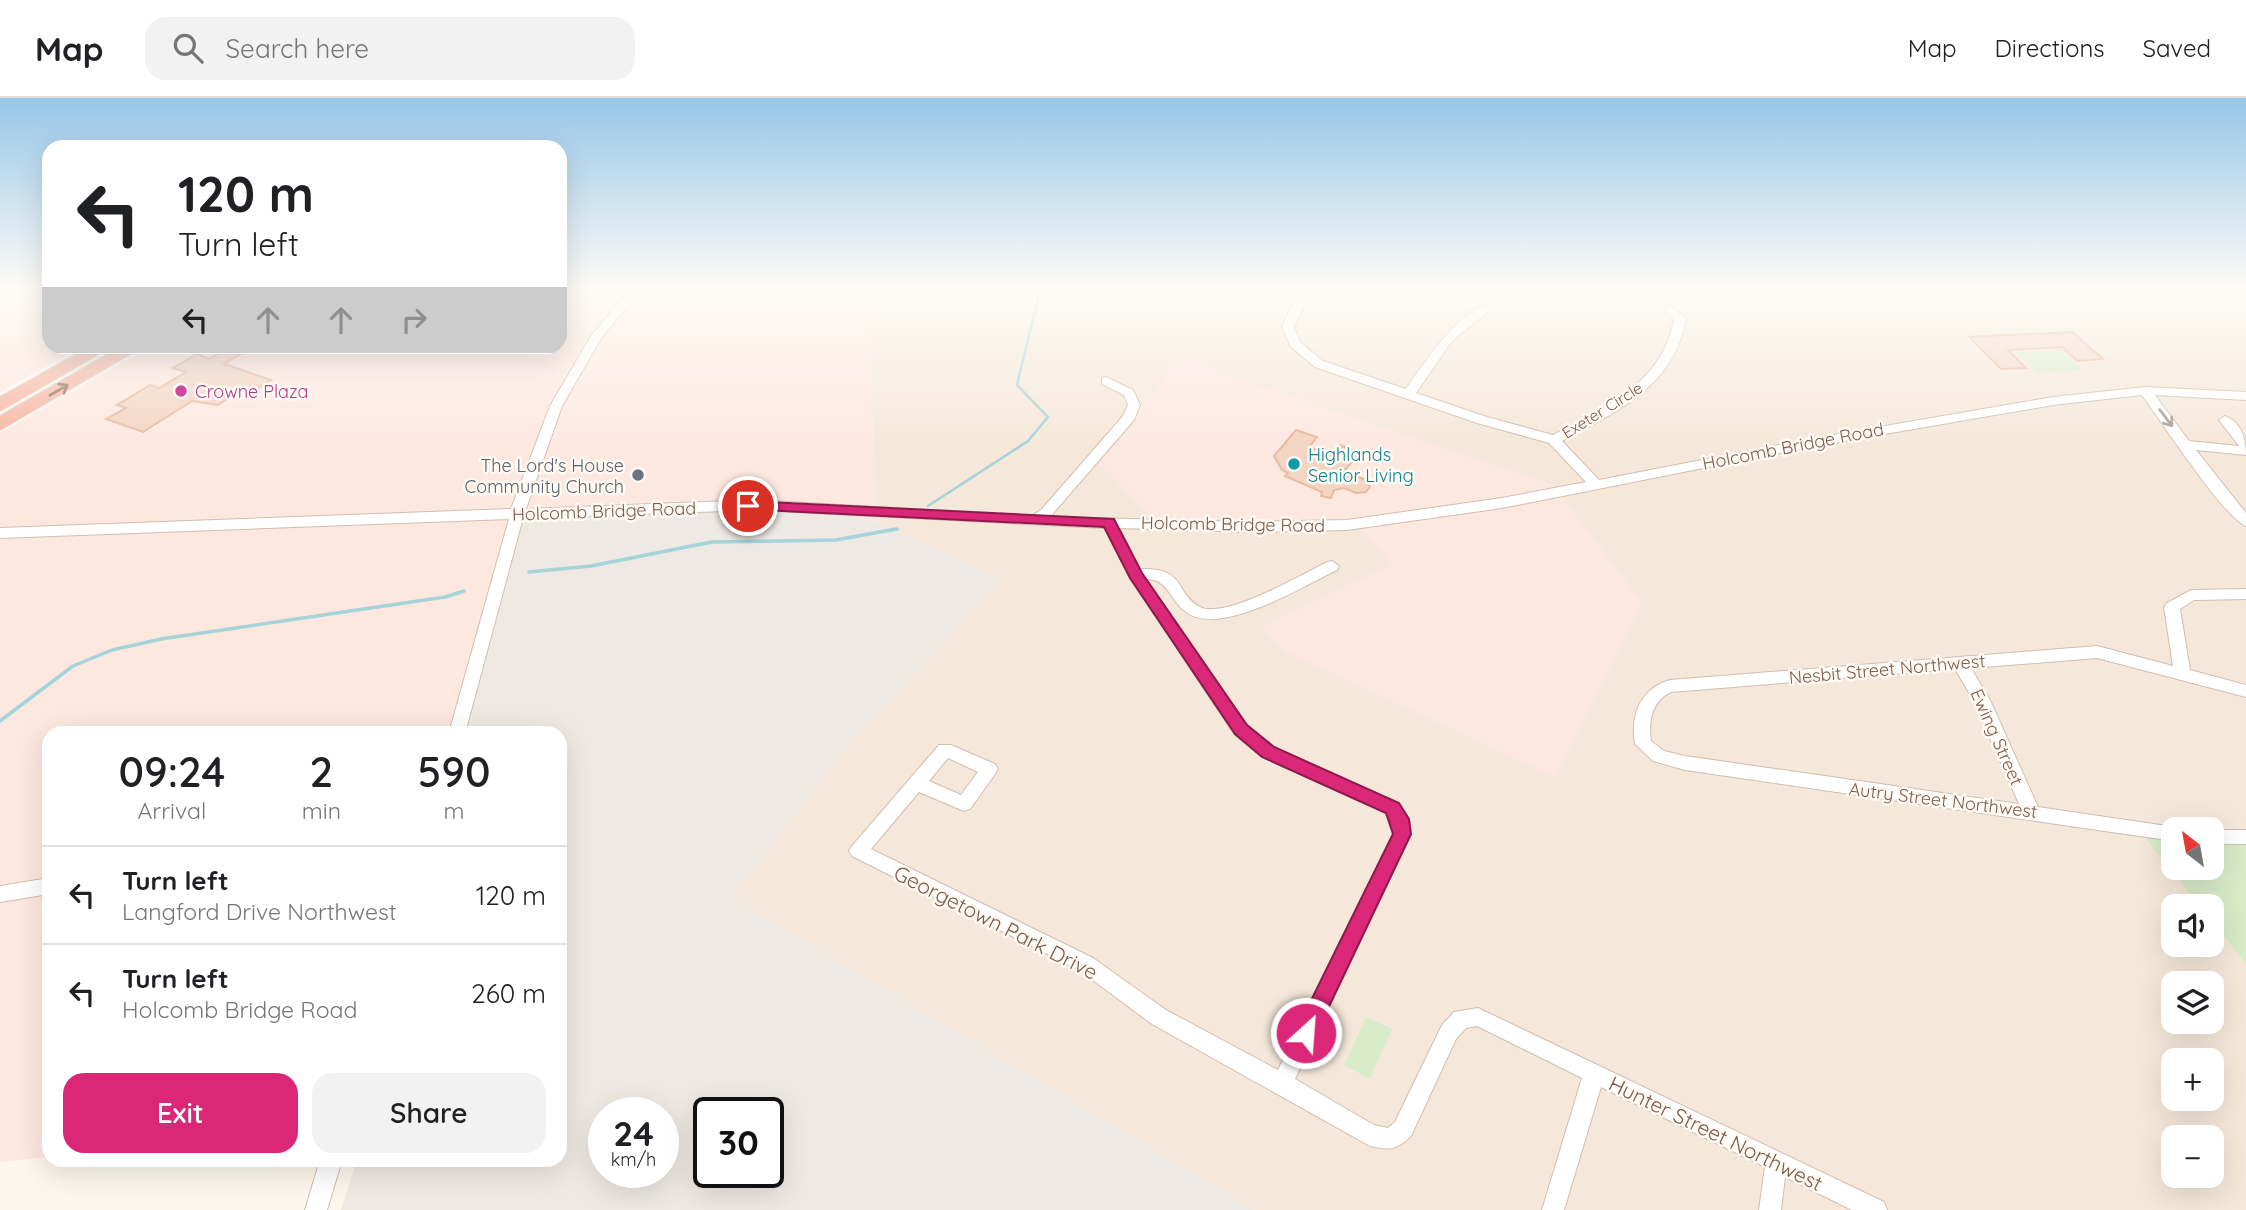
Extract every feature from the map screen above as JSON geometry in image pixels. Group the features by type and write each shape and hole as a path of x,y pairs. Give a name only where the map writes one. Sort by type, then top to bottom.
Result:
{"highway":[{"path":"0,405 91,354"},
{"path":"0,424 122,354"}],"street":[{"path":"459,726 518,514 556,406 595,340"},
{"path":"1293,340 1319,364 1408,395 1554,440 1596,485"},
{"path":"1408,395 1447,340"},
{"name":"Exeter Circle","path":"1554,440 1642,387 1668,359 1678,340"},
{"path":"1034,521 1046,513 1129,416 1135,405 1129,393 1106,381"},
{"path":"2145,391 2229,504 2246,521"},
{"name":"Holcomb Bridge Road","path":"0,533 755,505 1034,521 1250,527 1347,525 1421,516 1596,485 1960,415 2145,391 2246,396"},
{"path":"2225,420 2246,448"},
{"path":"2186,445 2246,448"},
{"path":"1109,522 1135,574 1241,730 1268,752 1392,808 1400,819 1402,834 1282,1083"},
{"path":"1135,574 1156,572 1163,575 1190,608 1206,616 1231,611 1332,566"},
{"path":"2182,672 2172,607 2191,595 2246,594"},
{"name":"Nesbit Street Northwest","path":"1712,766 1659,756 1643,744 1643,712 1649,700 1661,689 2097,652 2182,672 2246,691"},
{"name":"Ewing Street","path":"1961,664 1982,700 2031,811"},
{"name":"Autry Street Northwest","path":"1712,766 1912,798 2031,811 2161,832"},
{"name":"Georgetown Park Drive","path":"916,783 858,851 1086,964 1159,1017 1282,1083"},
{"path":"2224,837 2246,838"},
{"path":"0,894 42,888"},
{"name":"Hunter Street Northwest","path":"1282,1083 1370,1135 1392,1140 1403,1129 1449,1032 1461,1019 1478,1017 1875,1210"},
{"path":"1553,1210 1594,1074"},
{"path":"1770,1210 1776,1163"},
{"path":"316,1210 329,1167"}],"shaded area":[{"path":"0,340 42,340 42,354 68,354 0,392"},
{"path":"567,340 869,340 877,522 774,501 502,575 462,726 42,726 42,1158 0,1162 0,433 138,354 567,354"},
{"path":"869,340 2246,340 2246,1210 1255,1210 729,896 753,871 845,749 1001,579 877,522"},
{"path":"1180,359 1554,486 1642,603 1555,777 1285,651 1261,627 1392,564 1352,520 1156,521 1098,462"},
{"path":"774,501 877,522 1002,579 845,749 753,871 730,896 1255,1210 341,1210 355,1167 567,1167 567,726 462,726 502,575 523,511"}],"green space":[{"path":"2061,349 2083,370 2036,373 2015,352"},
{"path":"2138,829 2161,832 2161,858"},
{"path":"2224,837 2246,837 2246,964 2224,936 2224,894 2190,894 2179,880 2224,880"},
{"path":"1366,1017 1392,1029 1370,1079 1344,1065"}],"building":[{"path":"1972,340 2081,340 2103,359 2077,361 2062,347 2008,350 2026,368 2001,369"},
{"name":"Crowne Plaza","path":"197,354 209,359 217,354 241,354 224,364 271,380 248,394 239,391 218,405 192,401 143,432 106,419 126,408 117,405 150,385 159,388 186,372 173,368"},
{"name":"Highlands Senior Living","path":"1296,430 1317,437 1309,447 1332,455 1340,445 1360,453 1344,471 1366,480 1370,487 1366,492 1356,493 1344,488 1334,490 1331,498 1321,496 1322,492 1285,476 1288,473 1282,470 1274,456"}],"waterway":[{"path":"928,506 1028,441 1048,417 1017,385 1028,340"},
{"path":"529,572 591,566 712,542 836,540 896,529"},
{"path":"886,531 898,529"},
{"path":"0,721 73,666 112,650 161,639 445,597 464,591"}],"place":[{"name":"Crowne Plaza","path":"181,391"},
{"name":"Highlands Senior Living","path":"1294,464"},
{"name":"The Lord's House Community Church","path":"638,475"}],"route":[{"path":"748,506 1010,520 1109,522 1135,574 1226,712 1241,730 1268,752 1392,808 1400,819 1402,834 1306,1033"}]}
